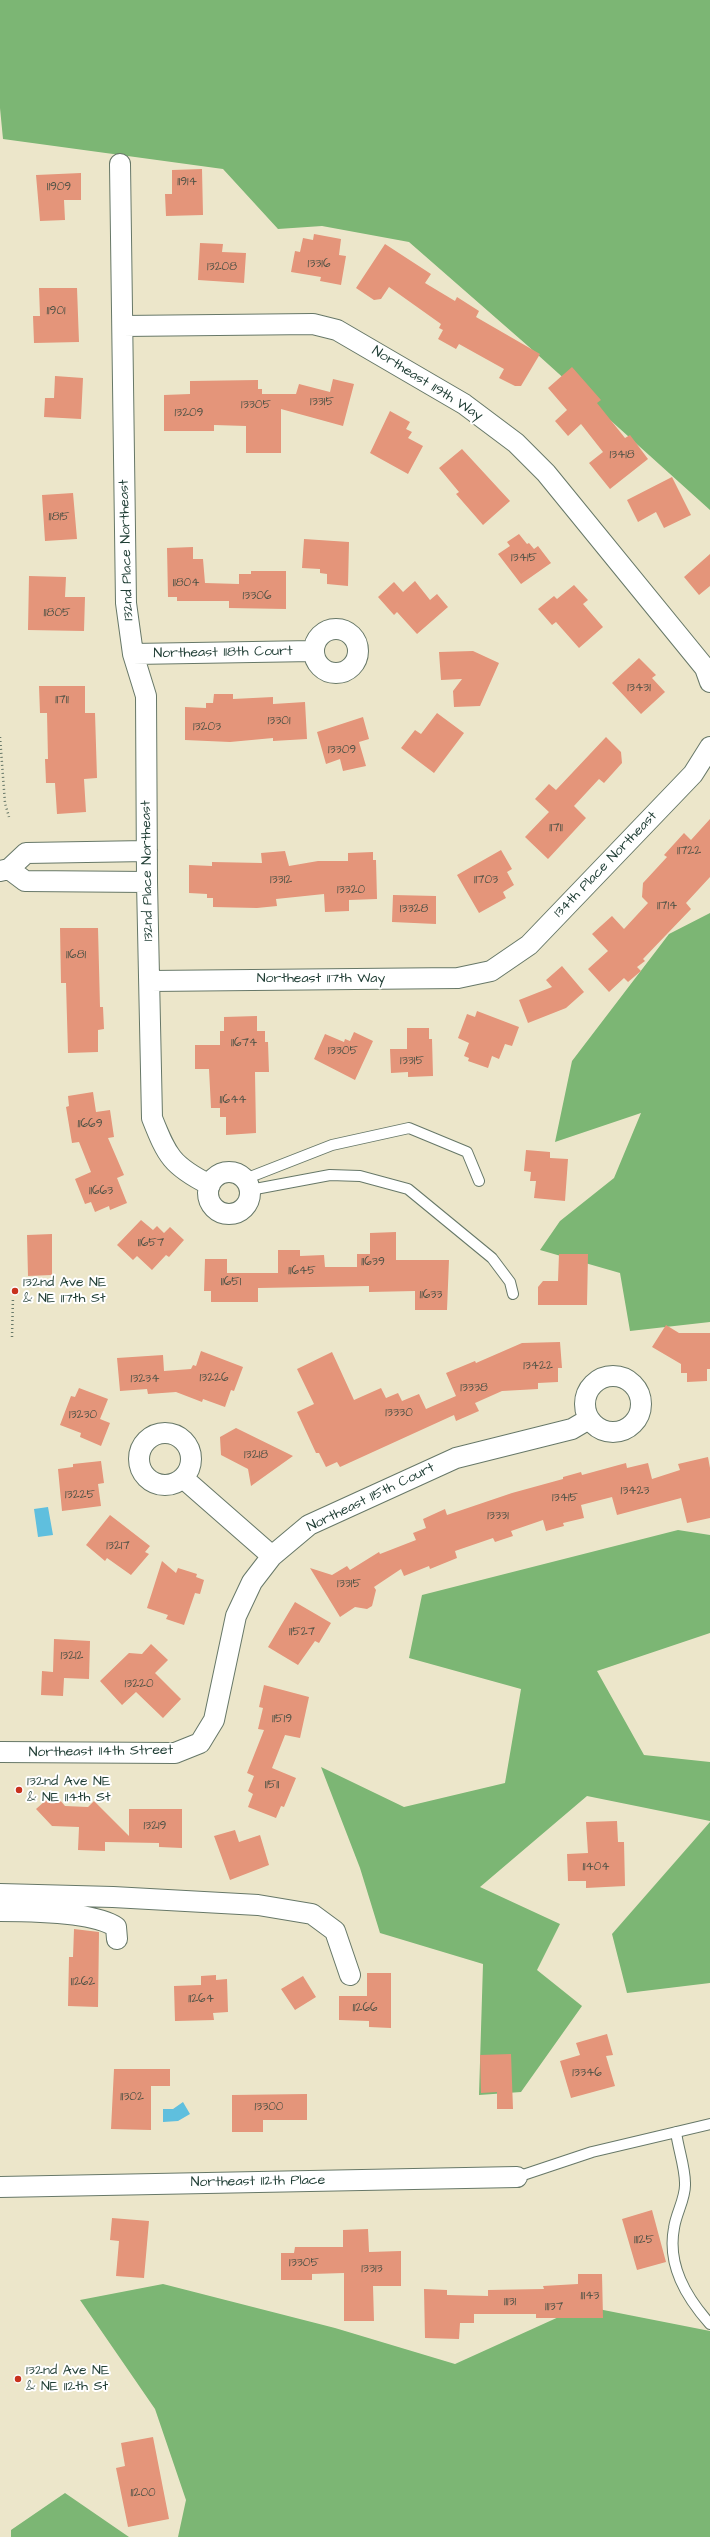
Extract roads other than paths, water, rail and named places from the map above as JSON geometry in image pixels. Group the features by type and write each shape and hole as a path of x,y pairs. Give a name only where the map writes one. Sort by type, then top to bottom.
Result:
{"street":[{"name":"132nd Place Northeast","path":"120,164 126,603 133,654 146,696 147,882 152,1118 165,1149 185,1172 210,1185"},
{"name":"Northeast 119th Way","path":"123,326 313,324 337,330 464,404 516,443 546,473 705,668 710,682"},
{"name":"Northeast 118th Court","path":"133,654 313,651"},
{"name":"134th Place Northeast","path":"491,971 530,945 693,774 710,747"},
{"path":"147,851 26,853 4,870 26,881 147,882"},
{"name":"Northeast 117th Way","path":"150,981 458,978 491,971"},
{"path":"230,1172 248,1184 249,1202 244,1209 229,1215 214,1208 209,1201 210,1185 215,1178 230,1172"},
{"name":"Northeast 115th Court","path":"200,1743 214,1720 236,1616 252,1582 272,1556 309,1524 456,1458 572,1429 589,1418"},
{"path":"183,1478 272,1556"},
{"name":"Northeast 114th Street","path":"0,1752 175,1753 200,1743"},
{"path":"0,1894 98,1896 258,1905 312,1914 335,1930 350,1975"},
{"path":"0,1911 60,1914 109,1922 116,1927 117,1939"},
{"name":"Northeast 112th Place","path":"0,2188 517,2177"}],"lane":[{"path":"248,1184 332,1145 409,1128 467,1152 479,1181"},
{"path":"248,1184 330,1174 360,1176 408,1189 492,1258 510,1282 513,1294"},
{"path":"517,2177 592,2152 710,2124"},
{"path":"676,2132 685,2183 674,2228 672,2250 677,2274 692,2304 710,2324"}],"water":[{"path":"48,1507 53,1535 38,1537 34,1509"},
{"path":"183,2102 190,2114 178,2121 163,2122 163,2109 173,2109"}],"place":[{"name":"132nd Ave NE & NE 117th St","path":"15,1291"},
{"name":"132nd Ave NE & NE 114th St","path":"19,1790"},
{"name":"132nd Ave NE & NE 112th St","path":"18,2379"}]}
